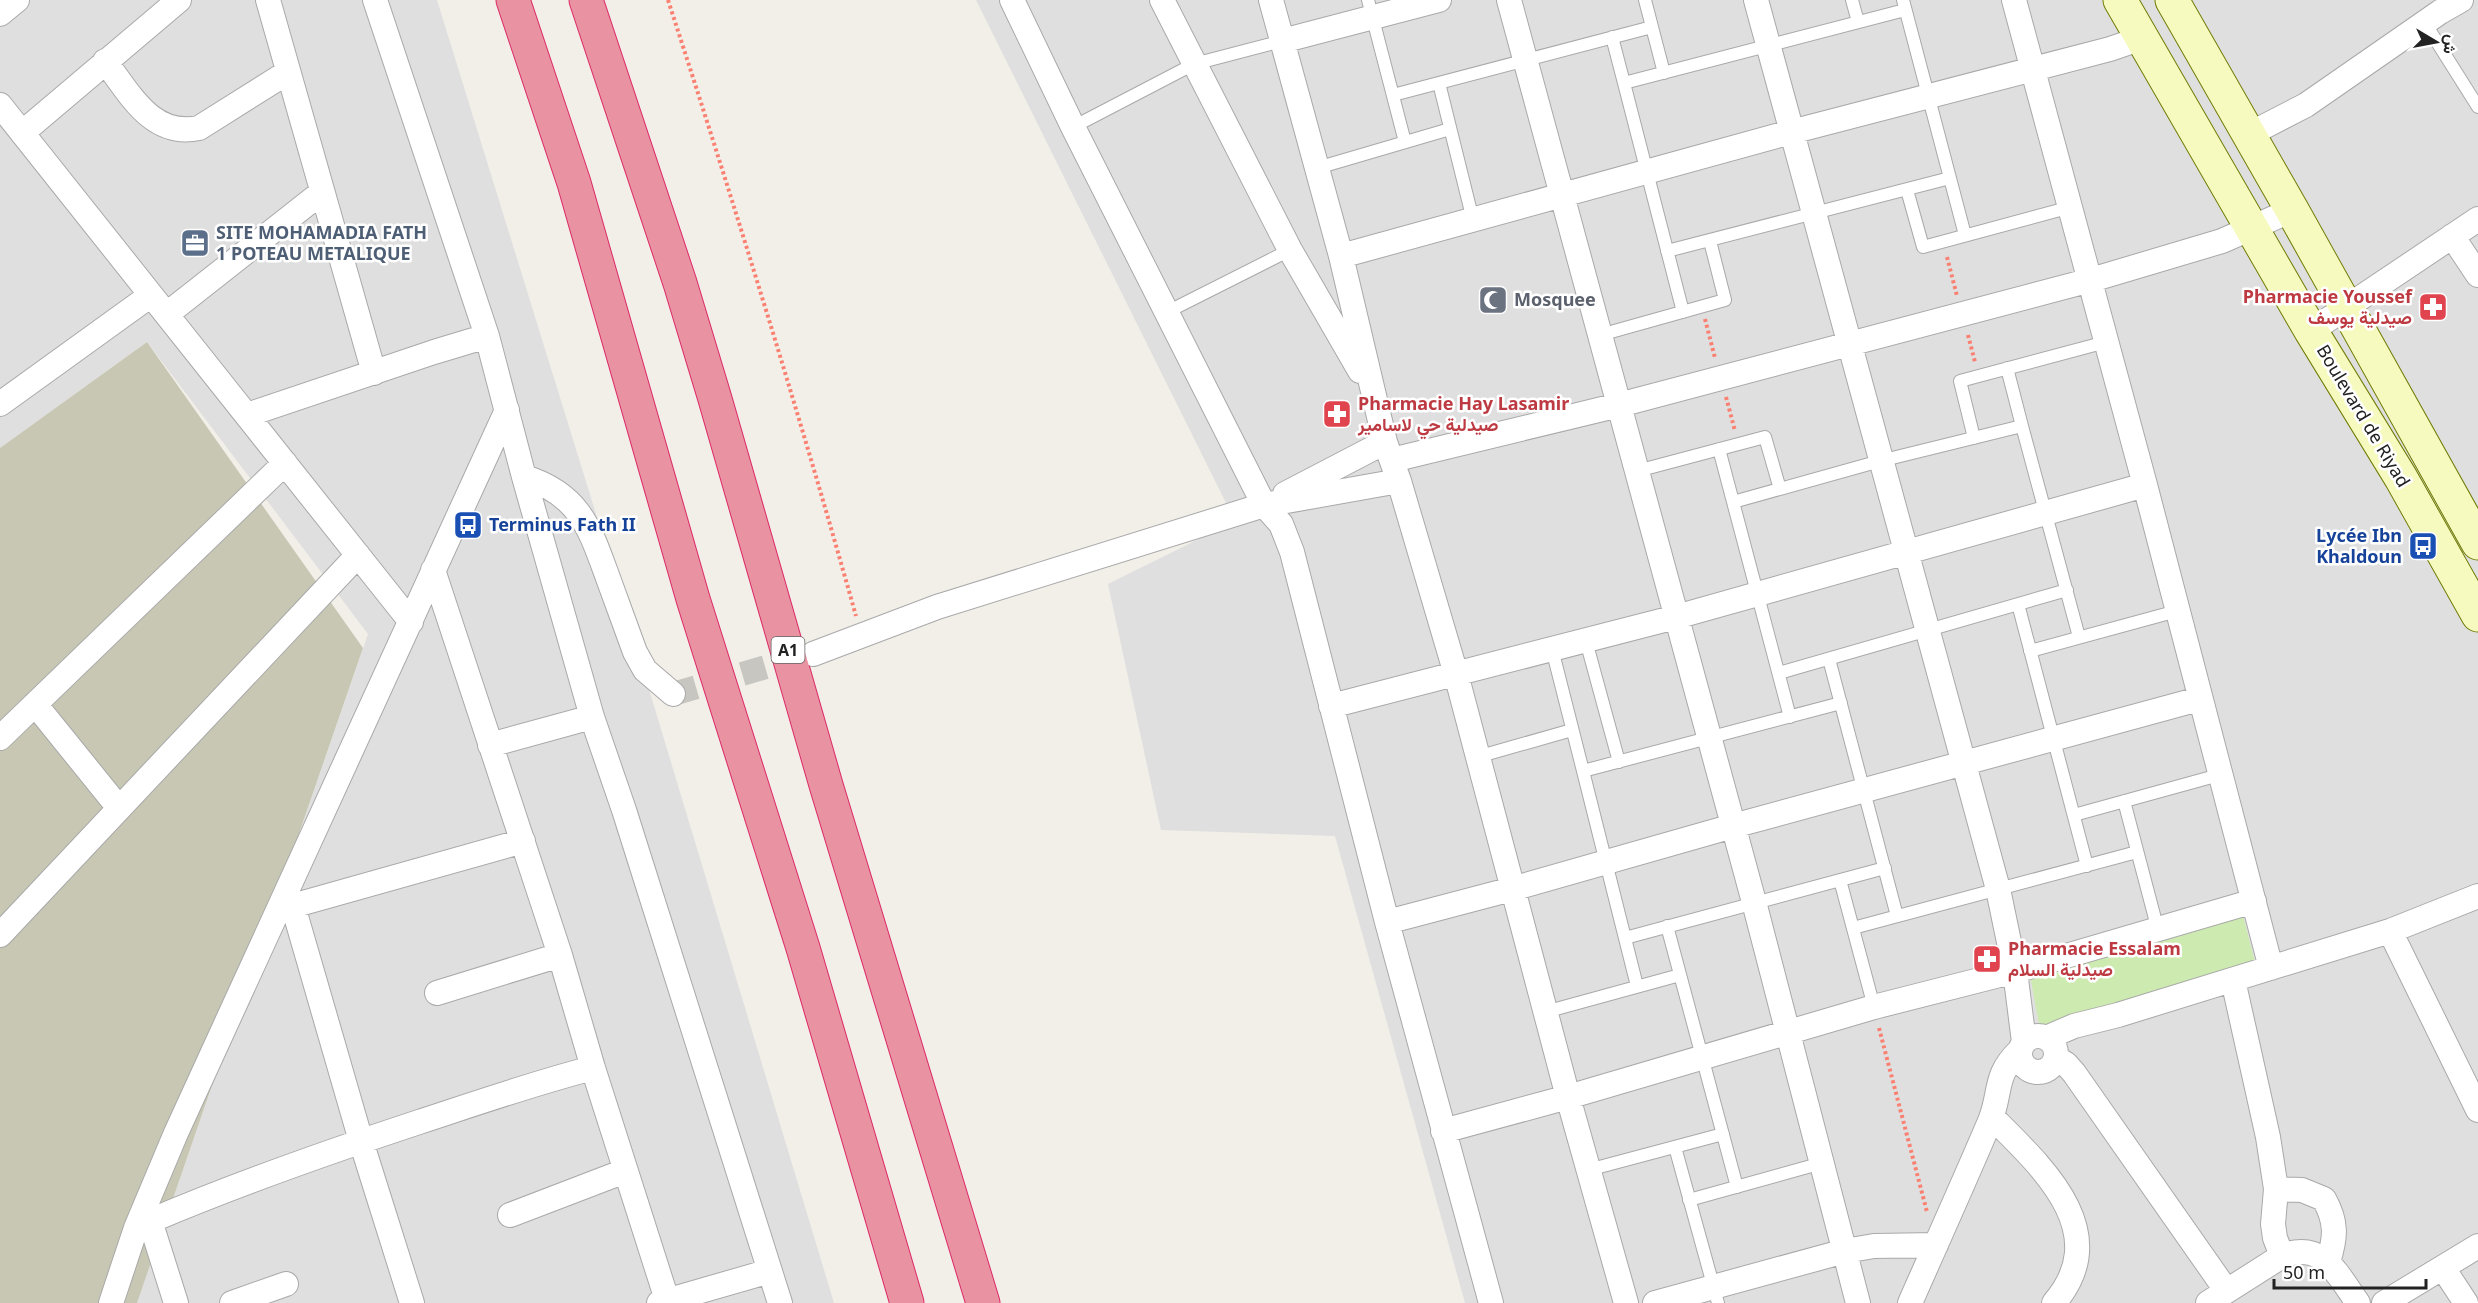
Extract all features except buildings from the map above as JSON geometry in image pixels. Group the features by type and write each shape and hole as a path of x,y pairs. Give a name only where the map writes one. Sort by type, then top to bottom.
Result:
{"highway":[{"path":"513,0 574,183 693,599 803,948 907,1303"},
{"name":"A1","path":"586,0 680,283 826,785 983,1303"}],"main road":[{"name":"Boulevard de Riyad","path":"2121,0 2311,331 2401,478 2478,615"},
{"name":"Boulevard de Riyad","path":"2172,0 2247,135 2474,527"}],"street":[{"path":"0,14 17,0"},
{"path":"22,133 179,0"},
{"path":"268,0 374,373"},
{"path":"375,0 487,336 592,717 628,821 780,1303"},
{"path":"1012,0 1073,127 1264,505 1281,524 1292,552 1387,922 1491,1303"},
{"path":"1162,0 1290,250 1373,393"},
{"path":"1271,0 1341,256 1373,393 1456,674 1545,1012 1626,1303"},
{"path":"1282,41 1370,9 1439,0"},
{"path":"1509,0 1754,902 1858,1303"},
{"path":"1756,0 1998,889 2017,983 2041,1046 2054,1064 2044,1071 2032,1071 1993,1112"},
{"path":"2014,0 2091,280 2271,968"},
{"path":"2247,135 2306,105 2440,9"},
{"path":"1341,256 1791,132 2110,49 2142,38"},
{"path":"105,62 140,106 159,124 186,131 199,128 288,72"},
{"path":"0,105 411,622"},
{"path":"167,314 322,192"},
{"path":"813,654 937,607 1264,505 1392,461 1619,405 2091,280 2222,241 2292,210"},
{"path":"2311,331 2478,219"},
{"path":"2452,236 2478,275"},
{"path":"0,404 152,295"},
{"path":"247,415 487,336"},
{"path":"111,1303 136,1228 148,1214 176,1133 285,908 433,570 507,410"},
{"path":"1264,505 1392,461"},
{"path":"0,738 285,463"},
{"path":"524,477 542,482 559,493 589,527 635,652 645,670 674,693"},
{"path":"1331,706 1757,595 2145,484"},
{"path":"0,935 358,555"},
{"path":"433,570 560,955 665,1302 770,1271"},
{"path":"1387,922 2199,699"},
{"path":"35,704 119,808"},
{"path":"490,745 592,717"},
{"path":"285,908 523,841"},
{"path":"1910,1303 1993,1112 1998,1082 2004,1068 2041,1046 2118,1015 2390,930 2478,896"},
{"path":"1443,1131 1568,1097 1874,1007 2017,983 2158,930 2254,901"},
{"path":"285,908 412,1303"},
{"path":"2390,930 2478,1110"},
{"path":"437,993 560,955"},
{"path":"2233,980 2268,1137 2276,1189 2273,1224 2275,1238 2282,1256"},
{"path":"2041,1046 2066,1064 2074,1073 2217,1297 2282,1256 2293,1252 2307,1252 2318,1255 2328,1262 2358,1303"},
{"path":"148,1214 361,1141 547,1080 593,1068"},
{"path":"1993,1112 2041,1165 2070,1212 2076,1228 2078,1244 2073,1275 2054,1303"},
{"path":"510,1215 625,1172"},
{"path":"2276,1189 2302,1190 2324,1199 2334,1220 2336,1232 2328,1262"},
{"path":"148,1214 177,1303"},
{"path":"1655,1303 1716,1295 1845,1251 1874,1246 1936,1245"},
{"path":"2384,1303 2478,1246"},
{"path":"2443,1268 2466,1303"},
{"path":"232,1303 286,1284"}],"lane":[{"path":"1645,0 1664,73"},
{"path":"1852,0 1858,22"},
{"path":"1624,83 1858,22 1904,5 1965,235"},
{"path":"1370,9 1405,142"},
{"path":"2440,9 2478,107"},
{"path":"1393,95 1652,27"},
{"path":"1612,38 1683,312"},
{"path":"1073,127 1194,64 1282,41"},
{"path":"1439,83 1473,220"},
{"path":"1317,168 1450,129"},
{"path":"1667,251 1950,178"},
{"path":"1907,190 1923,247 2071,207"},
{"path":"1600,335 1725,300 1710,241"},
{"path":"1167,312 1290,250"},
{"path":"1974,438 1960,381 2106,342"},
{"path":"2007,368 2079,637"},
{"path":"1733,502 1880,461 2022,426"},
{"path":"1636,471 1766,437 1780,489"},
{"path":"1719,449 1790,717"},
{"path":"1779,673 2067,590"},
{"path":"2018,604 2087,866"},
{"path":"2030,651 2177,611"},
{"path":"1586,640 1619,762"},
{"path":"1552,649 1637,986"},
{"path":"1829,659 1898,916"},
{"path":"1583,771 1841,703"},
{"path":"1477,757 1572,730"},
{"path":"2074,815 2219,775"},
{"path":"2124,801 2158,930"},
{"path":"1853,928 2137,852"},
{"path":"1625,938 1885,868"},
{"path":"1840,880 1874,1007"},
{"path":"1667,926 1737,1187"},
{"path":"1545,1012 1680,975"},
{"path":"1588,1170 1723,1134"},
{"path":"1675,1147 1716,1295"},
{"path":"1689,1200 1822,1163"}],"path":[{"path":"668,0 731,195 818,482 861,634"},
{"path":"1874,1007 1936,1245"}],"shaded area":[{"path":"0,0 437,0 601,530 834,1303 137,1303 368,634 147,342 0,448"},
{"path":"976,0 2478,0 2478,1303 1465,1303 1335,836 1161,830 1108,584 1235,521"},
{"path":"147,342 363,648 137,1303 0,1303 0,448"}],"green space":[{"path":"2242,912 2255,962 2042,1041 2029,970"}],"tunnel":[{"path":"673,694 804,656"}],"place":[{"name":"SITE MOHAMADIA FATH 1 POTEAU METALIQUE","path":"195,243"},
{"name":"Mosquee","path":"1493,300"},
{"name":"Pharmacie Youssef صيدلية يوسف","path":"2433,307"},
{"name":"Pharmacie Hay Lasamir صيدلية حي لاسامير","path":"1337,414"},
{"name":"Terminus Fath II","path":"468,525"},
{"name":"Lycée Ibn Khaldoun","path":"2423,546"},
{"name":"Pharmacie Essalam صيدلية السلام","path":"1987,959"}]}
